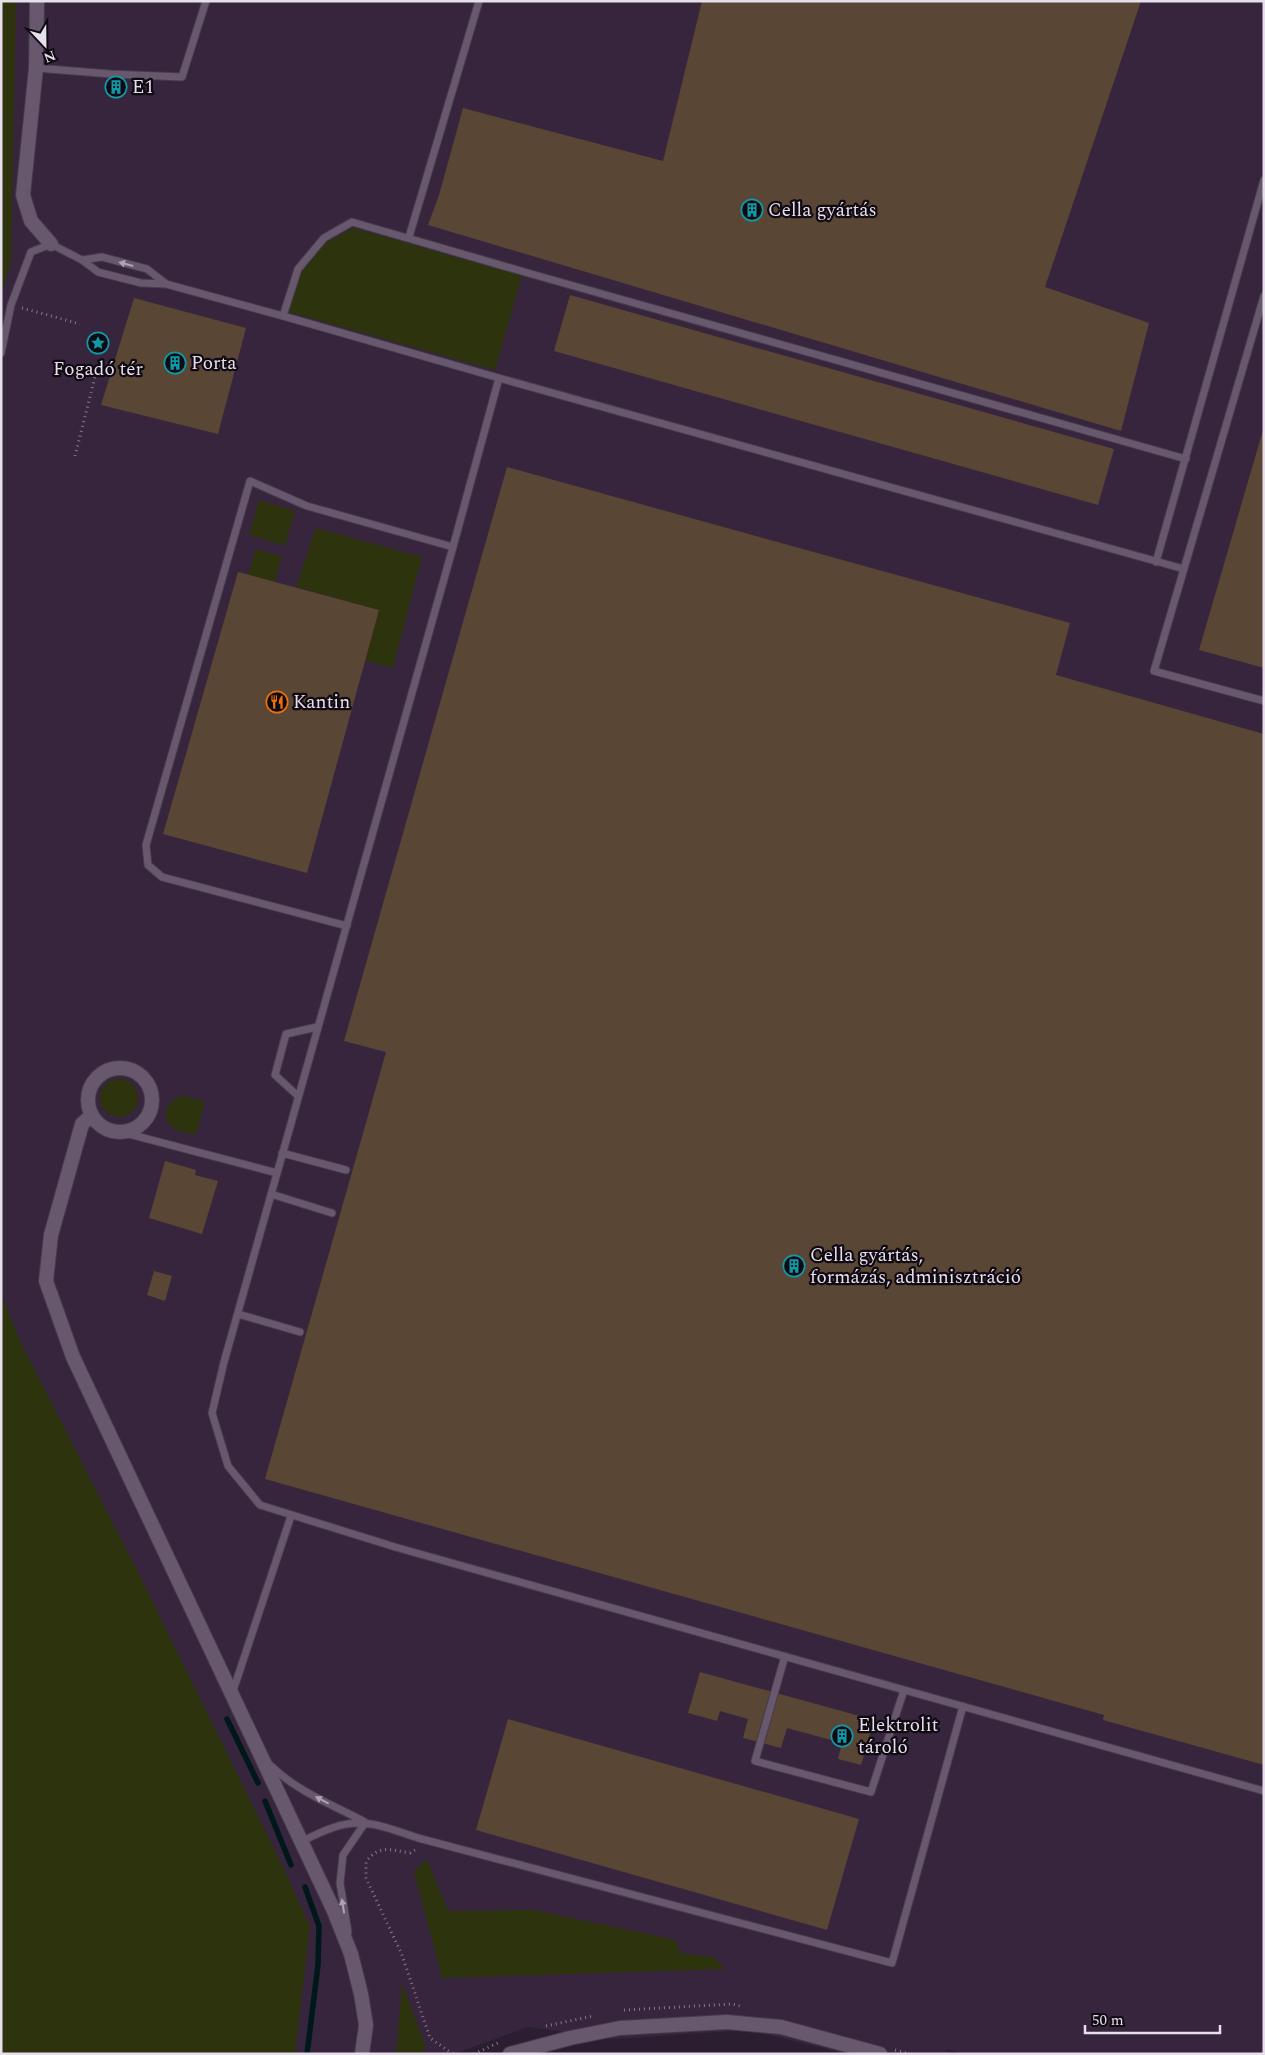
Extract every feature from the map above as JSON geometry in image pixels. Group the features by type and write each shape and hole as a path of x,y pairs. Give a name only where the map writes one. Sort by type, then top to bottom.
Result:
{"street":[{"path":"37,1 36,68 24,195 31,221 51,244"},
{"path":"113,1069 134,1071 148,1086 151,1096 151,1107 147,1117 131,1130 121,1132 103,1127 92,1115 88,1098 95,1080 103,1073 113,1069"},
{"path":"92,1115 82,1124 51,1235 46,1281 73,1357 334,1911 352,1954 366,2025 362,2054"},
{"path":"510,2054 570,2038 620,2028 727,2022 781,2027 880,2054"}],"lane":[{"path":"36,68 111,74 182,76 206,1"},
{"path":"409,237 479,1"},
{"path":"1156,562 1264,180"},
{"path":"283,316 298,269 324,238 352,222 409,237 528,274 1186,459"},
{"path":"1,353 11,305 31,252 51,244 82,260 98,272 141,283 166,284 1184,569"},
{"path":"82,260 102,257 147,269 166,284"},
{"path":"1264,296 1154,671 1264,701"},
{"path":"499,378 347,926 282,1152 212,1413 228,1466 260,1505 291,1516 1264,1791"},
{"path":"347,926 162,877 148,866 146,845 250,481 307,506 453,547"},
{"path":"298,1096 275,1075 286,1034 318,1027"},
{"path":"121,1132 277,1173"},
{"path":"282,1152 346,1170"},
{"path":"271,1194 332,1213"},
{"path":"238,1314 300,1332"},
{"path":"232,1696 291,1516"},
{"path":"785,1656 755,1761 871,1792 904,1690"},
{"path":"301,1842 326,1828 342,1824 376,1824 418,1838 892,1963 963,1706"},
{"path":"261,1756 281,1776 302,1790 365,1823"},
{"path":"352,1954 340,1883 343,1855 365,1823"}],"path":[{"path":"11,305 80,324"},
{"path":"75,456 97,369"},
{"path":"418,1838 415,1849 410,1853 385,1849 372,1853 366,1862 366,1878 402,1955 430,2038 453,2054"}],"shaded area":[{"path":"1,1 1264,1 1264,2054 965,2054 946,2049 945,2054 847,2054 749,2030 614,2039 528,2027 454,2054 1,2054"}],"green space":[{"path":"1,1 16,1 11,262 1,295"},
{"path":"353,228 522,276 495,370 289,312 302,271 327,242"},
{"path":"259,500 295,511 285,546 249,535"},
{"path":"316,528 422,557 393,668 365,660 379,610 296,587"},
{"path":"256,549 282,556 275,582 248,575"},
{"path":"119,1079 133,1084 138,1098 133,1112 119,1117 105,1112 100,1098 105,1084"},
{"path":"183,1096 205,1101 196,1135 173,1128 166,1119 169,1104 178,1097"},
{"path":"1,1293 21,1343 141,1578 310,1926 295,2054 1,2054"},
{"path":"427,1859 448,1911 534,1910 676,1940 680,1953 713,1957 725,1969 442,1978 414,1871"},
{"path":"402,1983 425,2045 424,2054 395,2054"}],"building":[{"name":"Cella gyártás","path":"702,1 1141,1 1045,287 1149,323 1121,431 428,225 439,195 463,108 663,161"},
{"name":"E1","path":"110,80 123,81 121,95 109,94"},
{"path":"570,295 1114,449 1098,505 554,351"},
{"name":"Porta","path":"134,298 246,328 218,434 101,405"},
{"path":"1264,430 1264,668 1199,650"},
{"name":"Cella gyártás, formázás, adminisztráció","path":"507,467 1070,623 1056,675 1264,734 1264,1765 1103,1720 1104,1715 265,1479 386,1052 344,1041"},
{"name":"Kantin","path":"238,572 379,610 307,873 163,834"},
{"path":"165,1161 196,1170 195,1175 218,1181 202,1234 149,1218"},
{"path":"154,1271 172,1276 165,1301 147,1295"},
{"path":"700,1672 874,1720 861,1765 838,1759 842,1743 787,1728 781,1748 743,1738 748,1719 720,1711 717,1721 688,1713"},
{"path":"508,1719 859,1819 827,1930 476,1830"}],"waterway":[{"path":"227,1719 258,1783"},
{"path":"265,1801 291,1865"},
{"path":"305,1887 319,1926 318,1965 307,2054"}],"place":[{"name":"E1","path":"116,87"},
{"name":"Cella gyártás","path":"752,210"},
{"name":"Fogadó tér","path":"98,343"},
{"name":"Porta","path":"175,363"},
{"name":"Kantin","path":"277,702"},
{"name":"Cella gyártás, formázás, adminisztráció","path":"794,1266"},
{"name":"Elektrolit tároló","path":"842,1736"}]}
